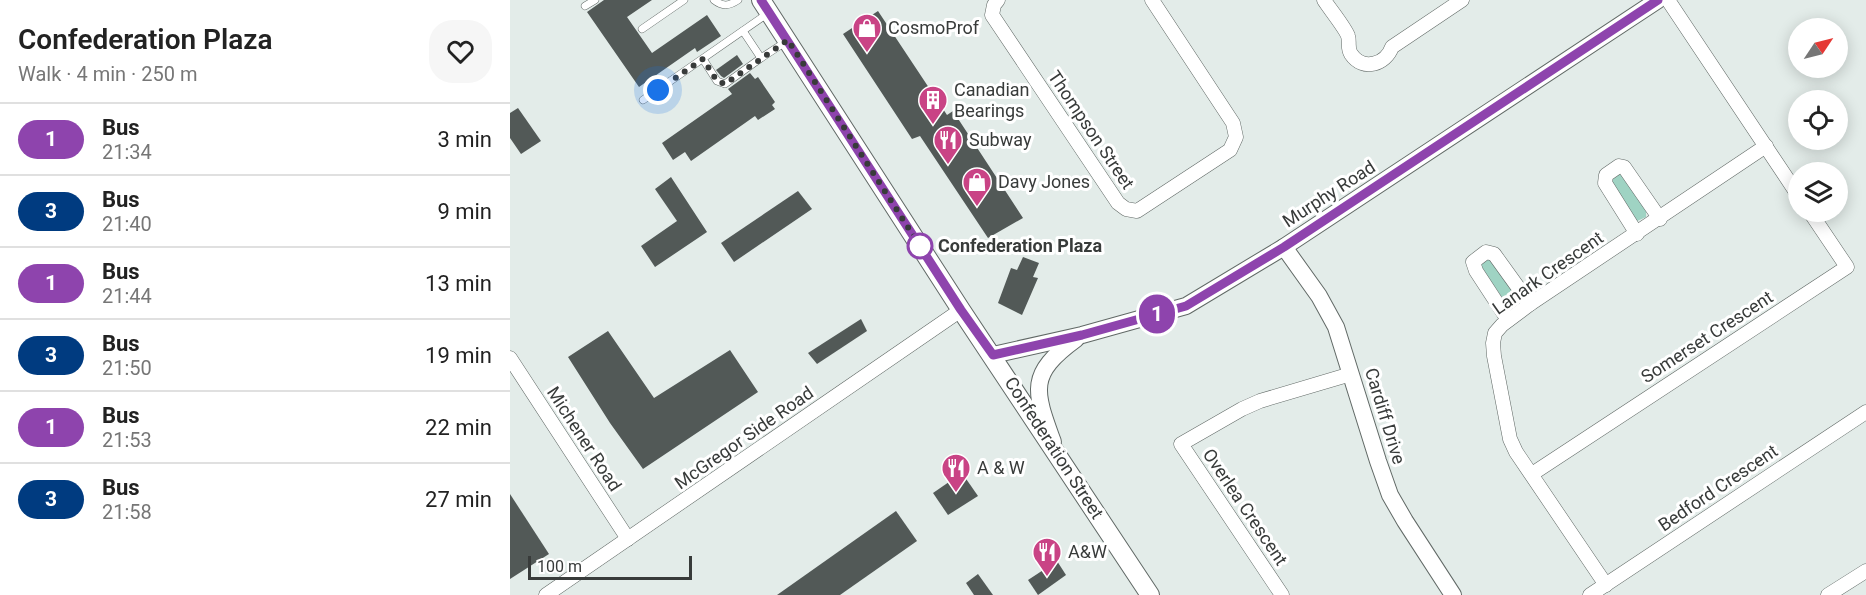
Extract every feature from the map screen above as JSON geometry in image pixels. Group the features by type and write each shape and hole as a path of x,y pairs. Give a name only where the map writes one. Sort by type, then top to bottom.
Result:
{"main road":[{"name":"Confederation Street","path":"765,6 961,310 1150,595"}],"street":[{"name":"Thompson Street","path":"998,0 994,5 992,15 1118,203 1126,209 1137,211 1230,150 1236,137 1233,123 1152,0"},
{"path":"1324,0 1348,35 1351,54 1365,64 1383,61 1389,55 1392,47 1462,0"},
{"name":"Murphy Road","path":"993,355 1082,335 1186,306 1284,247 1658,0"},
{"path":"1668,0 1788,180"},
{"name":"Lanark Crescent","path":"1606,585 1516,452 1510,439 1494,356 1495,333 1530,304 1766,146"},
{"path":"1637,234 1605,183 1606,175 1619,166 1624,167 1660,219"},
{"name":"Somerset Crescent","path":"1532,474 1847,267 1817,222"},
{"name":"Cardiff Drive","path":"1284,247 1329,312 1341,340 1390,495 1453,595"},
{"path":"1508,320 1476,271 1473,262 1481,255 1490,252 1498,257 1530,304"},
{"name":"McGregor Side Road","path":"546,595 961,310"},
{"path":"1056,451 1041,410 1038,397 1039,386 1045,366 1062,349 1082,335"},
{"name":"Michener Road","path":"510,358 628,539"},
{"name":"Overlea Crescent","path":"1282,595 1181,444 1260,401 1351,374"},
{"name":"Bedford Crescent","path":"1590,595 1866,412"},
{"path":"1828,595 1866,571"}],"lane":[{"path":"585,6 595,0"},
{"path":"642,29 684,0"},
{"path":"714,0 725,6 738,0"},
{"path":"644,100 743,31 765,6"},
{"path":"743,31 761,58"},
{"path":"703,59 717,81 725,84 788,40"}],"green space":[{"path":"1618,173 1623,176 1646,211 1646,217 1637,221 1610,180"},
{"path":"1489,257 1518,297 1518,302 1512,306 1507,305 1481,266"}],"building":[{"path":"604,0 652,0 627,17 652,53 707,15 721,36 697,52 695,48 639,87 587,12"},
{"name":"Canadian Bearings","path":"878,11 947,115 953,111 1023,218 988,238 920,136 912,139 843,34"},
{"path":"737,55 743,64 724,78 716,70"},
{"path":"750,73 755,79 758,77 775,102 772,105 775,109 758,120 755,116 691,161 685,152 673,160 662,143 732,94 728,89"},
{"path":"518,108 541,141 521,154 510,138 510,113"},
{"path":"671,177 707,232 655,267 641,246 677,221 655,189"},
{"path":"798,191 812,209 734,262 721,243"},
{"path":"1023,257 1039,263 1033,277 1038,278 1022,315 998,303 1011,268 1017,270"},
{"path":"861,319 867,331 817,364 808,353"},
{"path":"608,331 654,398 730,350 758,392 643,469 610,423 568,357"},
{"name":"A & W","path":"962,473 978,496 948,515 933,493"},
{"path":"510,494 549,554 510,579"},
{"path":"896,511 917,541 840,595 777,595"},
{"name":"A&W","path":"1057,561 1066,575 1038,595 1028,580"},
{"path":"978,574 993,595 974,595 966,583"}],"bus line":[{"name":"1","path":"761,0 961,310 993,355 1082,335 1186,306 1284,247 1658,0"}],"place":[{"name":"CosmoProf","path":"867,54"},
{"name":"Canadian Bearings","path":"933,126"},
{"name":"Subway","path":"948,166"},
{"name":"Davy Jones","path":"977,208"},
{"name":"Confederation Plaza","path":"920,246"},
{"name":"A & W","path":"956,494"},
{"name":"A&W","path":"1047,578"}],"route":[{"path":"658,90 703,59 717,81 725,84 788,40 920,246"}]}
